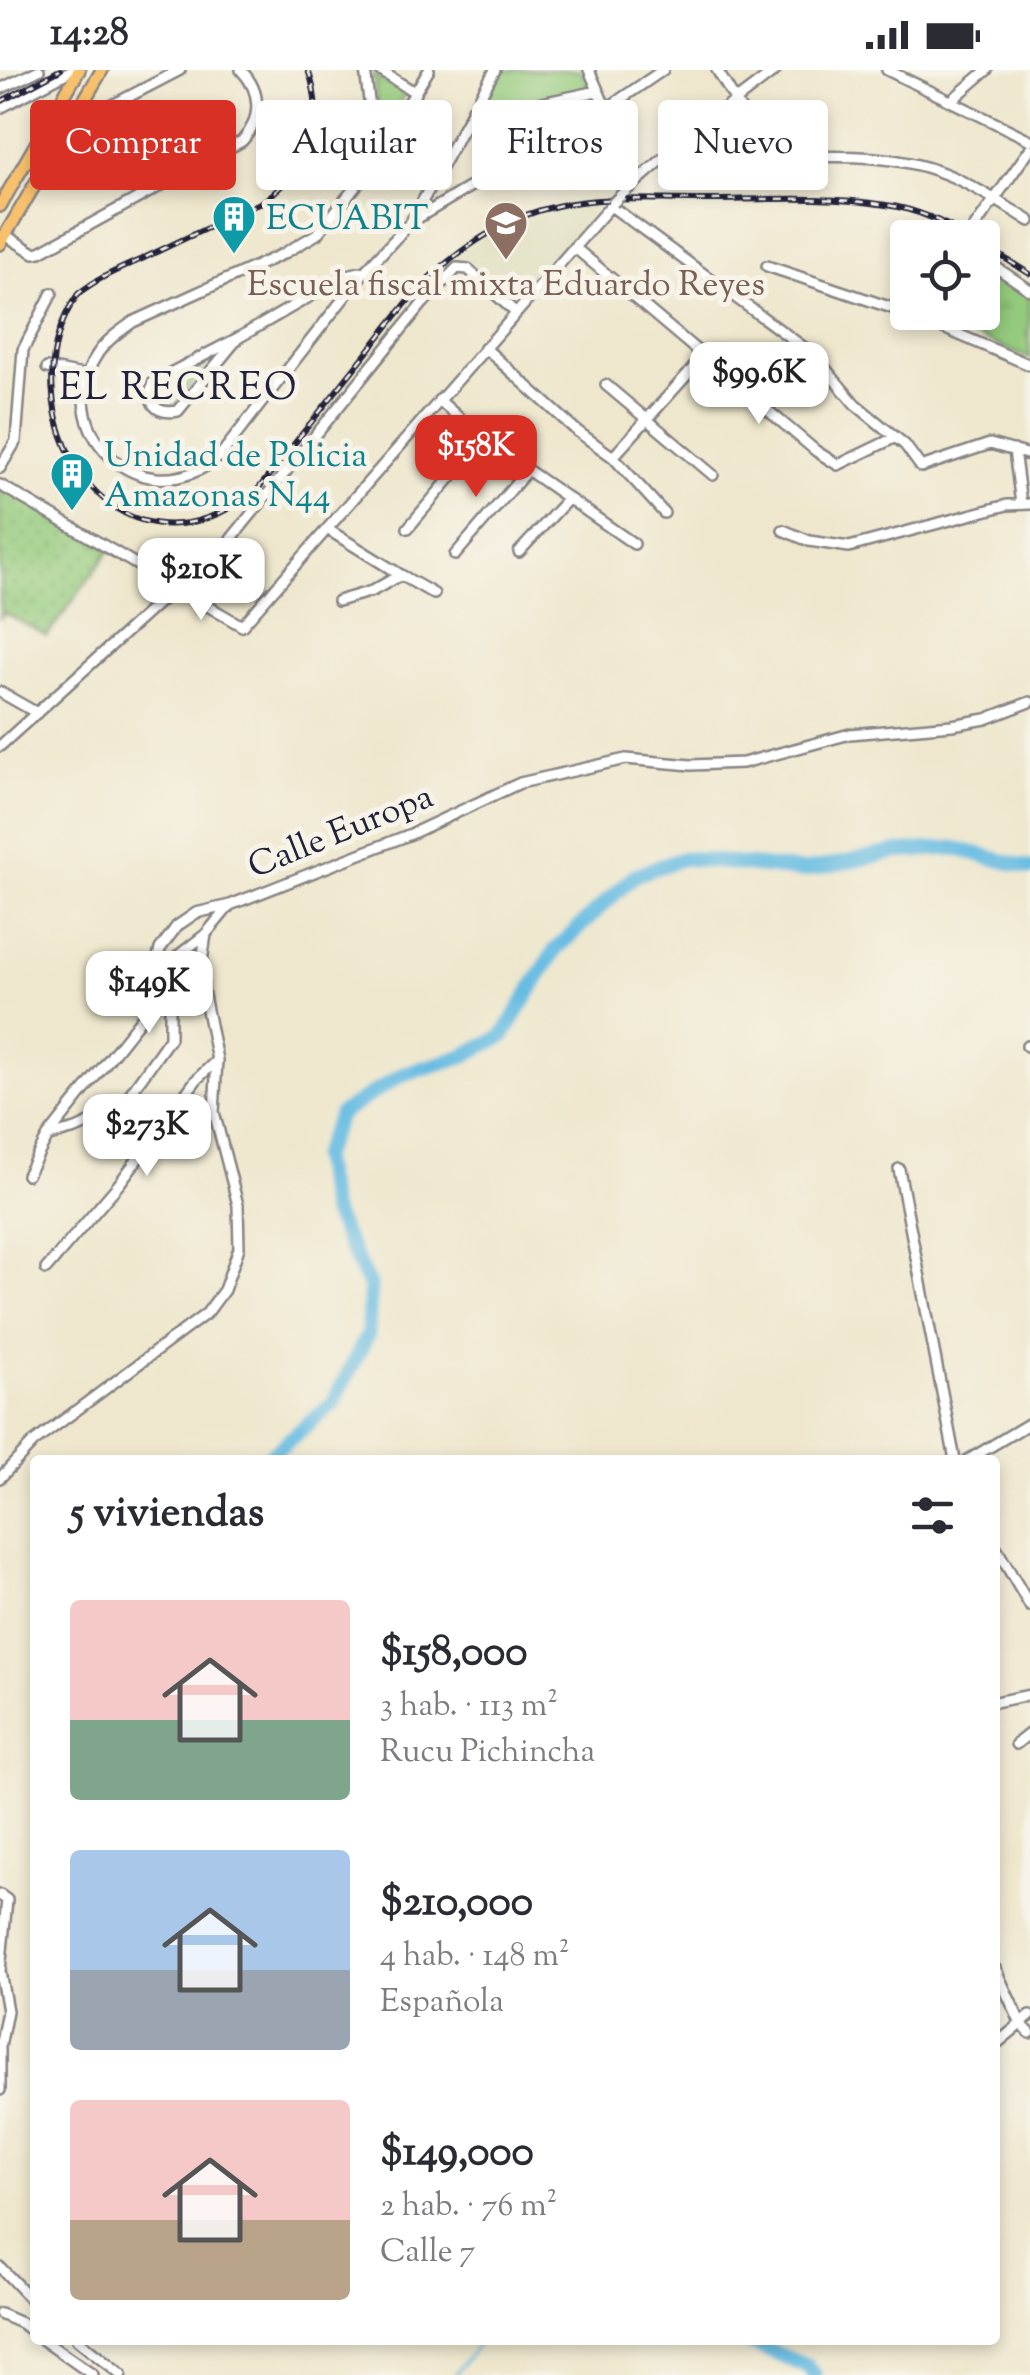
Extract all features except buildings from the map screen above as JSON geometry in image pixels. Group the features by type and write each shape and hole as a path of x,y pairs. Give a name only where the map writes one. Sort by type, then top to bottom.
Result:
{"main road":[{"path":"0,206 76,70"},
{"path":"85,100 102,70"},
{"path":"2,240 32,190"}],"street":[{"path":"0,89 39,70"},
{"path":"0,108 76,70"},
{"path":"122,100 180,70"},
{"path":"2,240 40,252 242,141 255,122 258,103 252,84 241,70"},
{"path":"364,70 369,100"},
{"path":"379,70 416,92"},
{"path":"411,100 429,70"},
{"path":"477,100 495,70"},
{"path":"589,70 602,100"},
{"path":"619,100 663,70"},
{"path":"718,70 734,100"},
{"path":"736,100 776,70"},
{"path":"887,70 1030,140"},
{"path":"952,100 987,70"},
{"path":"558,100 598,92"},
{"path":"354,190 317,234 283,254 133,322 112,336 96,355 84,395 91,430 111,458 142,478 160,480 194,472 219,458 366,271 411,222 472,109"},
{"path":"980,220 1030,149"},
{"path":"828,156 906,162 956,179 1030,222"},
{"path":"638,180 658,164"},
{"path":"411,222 472,186"},
{"path":"0,485 242,626 628,190"},
{"path":"615,202 814,354 855,404 905,445 924,468 990,444 1030,455"},
{"path":"574,247 838,466 894,438"},
{"path":"188,592 423,304 461,266 516,312"},
{"path":"766,266 890,306"},
{"path":"1000,270 1030,290"},
{"path":"238,338 178,411 165,413 154,407 149,395 152,382 238,338 346,275 366,271"},
{"path":"0,468 16,441 23,350 52,293"},
{"path":"950,330 1030,365"},
{"path":"485,348 578,432 613,458 664,513"},
{"path":"613,458 704,356"},
{"path":"48,368 88,376"},
{"path":"606,385 713,475"},
{"path":"439,400 528,471 634,544"},
{"path":"408,528 484,438"},
{"path":"784,530 808,541 850,547 903,530 1026,504 1014,450"},
{"path":"455,555 528,471"},
{"path":"519,552 568,499"},
{"path":"326,530 434,594"},
{"path":"338,601 372,591 401,575"},
{"path":"0,746 175,588"},
{"path":"0,692 37,712"},
{"name":"Calle Europa","path":"48,1136 102,1117 127,1098 170,1038 170,972 179,955 206,934 230,905 411,834 520,782 626,760 743,764 850,734 952,726 986,719 1030,702"},
{"path":"27,1175 48,1136 144,1015 152,972 168,938 196,913 230,905"},
{"path":"0,1478 34,1442 207,1313 224,1290 240,1248 230,1165 214,1112 217,1060 203,990 206,934"},
{"path":"46,1268 120,1184 196,1080 217,1060"},
{"path":"899,1169 954,1455"},
{"path":"976,1455 1030,1423"},
{"path":"1000,1555 1030,1606"},
{"path":"1000,1701 1030,1695"},
{"path":"1016,1744 1030,1733"},
{"path":"0,1895 7,1900 0,1972 8,2011 0,2048 0,2090"},
{"path":"1000,1976 1030,2033"},
{"path":"1000,2041 1026,2020"},
{"path":"0,2267 30,2299"},
{"path":"0,2314 30,2330"},
{"path":"50,2345 93,2375"},
{"path":"83,2345 121,2375"}],"shaded area":[{"name":"Escuela fiscal mixta Eduardo Reyes","path":"599,200 592,215 585,219 516,313 461,267 454,256 519,219 556,206"}],"green space":[{"path":"503,70 581,70 590,89 539,100 485,100"},
{"path":"373,74 405,93 401,100 376,100"},
{"path":"1000,275 1030,294 1030,359 962,330 1000,330"},
{"path":"220,350 177,402 166,404 156,398 157,383"},
{"path":"0,485 111,549 47,636 4,613 0,618"}],"waterway":[{"path":"271,1455 333,1403 368,1334 370,1287 331,1210 321,1158 340,1114 403,1074 461,1057 503,1036 555,950 635,875 684,858 803,871 895,852 954,848 1030,868"},
{"path":"455,2375 476,2345"},
{"path":"754,2345 807,2366 815,2375"}],"railway":[{"path":"0,102 60,70"},
{"path":"308,70 314,90 314,127 291,176 262,202 85,288 78,294 57,339 52,388 62,435 83,477 115,508 156,523 205,519 258,489 420,286 483,237 537,211 608,200 839,200 886,205 936,220"},
{"path":"1000,255 1030,274"}],"place":[{"name":"ECUABIT","path":"234,255"},
{"name":"Escuela fiscal mixta Eduardo Reyes","path":"506,261"},
{"name":"Unidad de Policia Amazonas N44","path":"72,512"}],"district":[{"name":"EL RECREO","path":"179,386"}]}
